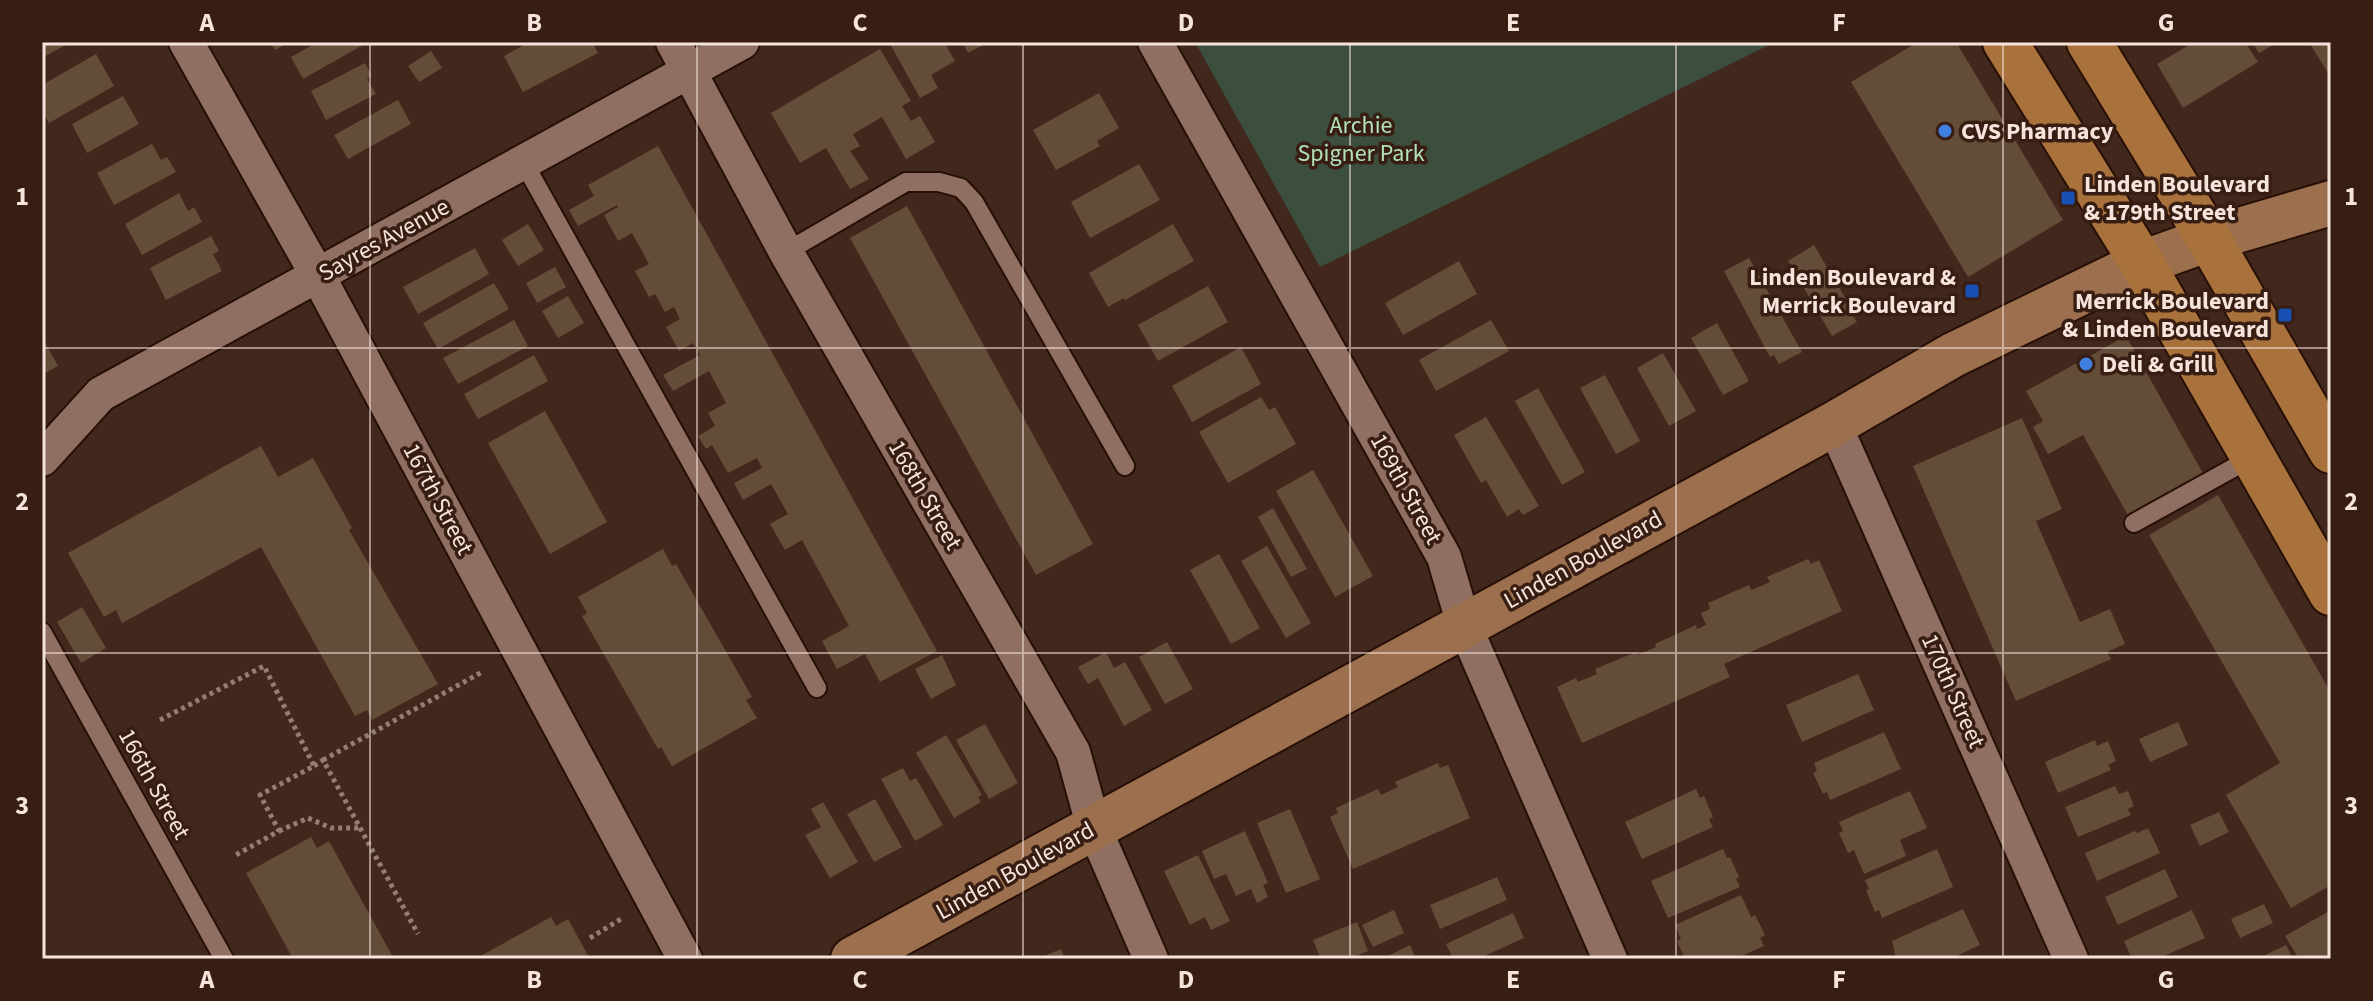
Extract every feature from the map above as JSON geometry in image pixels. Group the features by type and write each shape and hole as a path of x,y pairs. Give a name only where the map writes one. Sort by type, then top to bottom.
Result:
{"main road":[{"path":"2005,42 2142,263 2331,593"},
{"path":"2089,42 2209,239 2331,451"},
{"name":"Linden Boulevard","path":"853,959 1834,424 1953,355 2142,263 2209,239 2331,203"}],"street":[{"name":"167th Street","path":"186,42 318,276 685,959"},
{"name":"168th Street","path":"673,42 786,252 1073,752 1094,828 1151,959"},
{"name":"Sayres Avenue","path":"42,459 101,394 742,42"},
{"name":"169th Street","path":"1155,42 1444,557 1464,625 1610,959"},
{"name":"170th Street","path":"1834,424 2071,959"}],"lane":[{"path":"524,163 817,688"},
{"path":"786,252 906,182 939,182 961,188 974,202 1125,466"},
{"path":"2134,523 2253,457"},
{"name":"166th Street","path":"42,632 224,959"}],"path":[{"path":"160,720 264,666 314,766"},
{"path":"279,831 260,795 482,672"},
{"path":"323,760 418,934"},
{"path":"234,856 308,818 331,828 359,828"},
{"path":"590,938 621,919"}],"green space":[{"name":"Archie Spigner Park","path":"1195,42 1775,42 1320,267"}],"building":[{"path":"42,42 71,42 42,58"},
{"path":"270,42 289,42 275,50"},
{"path":"318,42 361,42 363,45 303,79 291,57"},
{"path":"529,42 592,42 598,53 523,92 504,56"},
{"path":"944,42 955,61 931,75 938,88 920,98 890,44"},
{"path":"962,42 989,42 968,53"},
{"name":"CVS Pharmacy","path":"1918,42 1956,42 2063,220 1968,277 1851,82"},
{"path":"2194,42 2245,42 2258,62 2183,108 2157,64"},
{"path":"2252,42 2278,42 2259,53"},
{"path":"2309,42 2331,42 2331,78"},
{"path":"880,49 911,101 902,106 911,121 920,116 935,142 906,159 882,117 853,134 860,146 850,151 869,179 850,189 826,148 800,163 771,113"},
{"path":"431,51 442,68 419,82 408,66"},
{"path":"96,54 114,86 49,123 42,110 42,85"},
{"path":"365,63 372,76 367,79 376,94 326,120 311,91"},
{"path":"1099,93 1119,128 1097,141 1100,146 1056,170 1033,130"},
{"path":"123,96 139,124 87,153 72,124"},
{"path":"398,100 411,124 348,159 334,135"},
{"path":"152,144 161,160 167,157 176,172 114,205 97,173"},
{"path":"658,146 937,651 880,682 865,654 837,669 822,641 849,626 802,540 785,550 770,524 788,514 771,484 743,500 734,483 762,468 757,458 728,473 712,445 706,449 698,436 715,426 708,413 726,403 709,371 673,391 663,375 700,355 693,343 679,351 666,327 680,319 674,307 665,312 655,294 649,297 635,271 649,264 632,233 618,241 604,215 617,205 578,226 569,210 594,196 588,185"},
{"path":"1139,164 1160,200 1090,238 1071,202"},
{"path":"179,193 188,211 194,207 202,222 142,255 125,224"},
{"path":"907,206 1093,544 1036,575 850,238"},
{"path":"528,224 544,250 518,266 502,240"},
{"path":"1173,224 1194,261 1108,307 1089,273"},
{"path":"211,236 219,251 213,254 222,271 166,300 150,268"},
{"path":"1814,245 1847,301 1850,299 1856,309 1851,312 1857,322 1832,336 1788,261"},
{"path":"475,248 489,274 418,314 403,287"},
{"path":"1749,258 1802,352 1779,364 1774,355 1770,357 1724,271"},
{"path":"1459,261 1477,294 1403,335 1385,303"},
{"path":"555,267 566,287 537,303 526,283"},
{"path":"494,283 509,309 438,349 423,323"},
{"path":"1208,286 1228,322 1158,361 1138,325"},
{"path":"568,296 584,323 558,338 542,311"},
{"path":"514,320 528,346 458,384 443,358"},
{"path":"1491,320 1509,351 1436,391 1419,360"},
{"path":"1717,323 1749,381 1723,395 1691,338"},
{"path":"2126,336 2205,477 2130,519 2083,435 2048,454 2033,427 2043,421 2026,391"},
{"path":"42,337 58,366 42,375"},
{"path":"1241,347 1261,384 1192,422 1172,386"},
{"path":"1663,353 1696,411 1669,426 1637,368"},
{"path":"534,355 548,381 478,419 464,394"},
{"path":"1605,375 1640,441 1616,454 1580,388"},
{"path":"1538,388 1585,472 1562,485 1515,401"},
{"path":"1261,397 1269,410 1275,407 1296,444 1228,483 1199,432"},
{"path":"545,411 607,522 550,554 488,443"},
{"path":"1486,417 1539,506 1523,515 1519,509 1507,517 1486,480 1481,483 1454,435"},
{"path":"2022,418 2062,509 2036,521 2080,622 2110,609 2125,644 2107,652 2111,659 2016,701 1913,466"},
{"path":"261,446 278,477 313,458 352,528 349,530 438,684 372,720 367,710 355,716 261,547 122,623 116,610 104,617 68,553"},
{"path":"1313,470 1373,576 1335,597 1276,491"},
{"path":"2218,495 2331,693 2331,885 2291,908 2226,795 2280,763 2149,535"},
{"path":"1273,508 1307,569 1291,577 1258,517"},
{"path":"1267,546 1311,623 1286,638 1241,561"},
{"path":"663,549 672,566 676,564 752,697 746,700 757,718 672,766 661,747 658,749 582,616 587,613 578,597"},
{"path":"1219,554 1260,628 1231,644 1190,570"},
{"path":"1808,559 1811,564 1819,560 1842,611 1724,664 1730,677 1582,743 1557,687 1576,678 1578,682 1597,674 1595,669 1636,652 1638,655 1696,625 1697,629 1706,625 1701,613 1710,609 1708,603 1749,585 1751,590 1761,586 1770,582 1767,577"},
{"path":"82,607 106,648 81,663 57,622"},
{"path":"1167,642 1193,689 1165,704 1139,657"},
{"path":"1106,652 1114,668 1125,662 1152,710 1124,726 1098,678 1088,684 1078,667"},
{"path":"942,655 956,685 931,699 915,669"},
{"path":"1858,674 1874,710 1802,742 1786,705"},
{"path":"2178,722 2188,745 2150,762 2139,739"},
{"path":"985,724 1018,783 989,799 956,740"},
{"path":"1884,732 1901,769 1830,800 1827,792 1823,794 1813,773 1817,771 1814,763"},
{"path":"946,735 982,795 978,797 981,802 954,818 916,753"},
{"path":"2095,740 2097,746 2108,741 2116,761 2108,765 2111,770 2058,793 2045,762"},
{"path":"1438,763 1440,768 1448,765 1470,818 1353,869 1330,817 1338,813 1336,808 1378,789 1381,795 1398,787 1395,782"},
{"path":"903,768 910,781 916,778 943,825 915,841 881,779"},
{"path":"2115,786 2119,794 2128,791 2134,806 2128,809 2131,815 2078,837 2065,807"},
{"path":"1696,789 1700,798 1704,796 1713,817 1709,819 1713,827 1642,859 1625,822"},
{"path":"1910,791 1927,828 1900,840 1906,856 1864,874 1854,850 1848,853 1839,833 1843,831 1839,822"},
{"path":"875,799 902,847 874,862 847,814"},
{"path":"823,802 858,862 830,878 805,835 821,827 811,809"},
{"path":"1290,809 1320,879 1286,893 1257,823"},
{"path":"2219,812 2229,832 2200,846 2190,825"},
{"path":"2148,828 2160,853 2097,881 2085,853"},
{"path":"1245,831 1268,883 1263,885 1268,897 1257,903 1251,889 1236,896 1226,874 1214,879 1202,851"},
{"path":"311,837 317,848 329,841 394,959 292,957 246,873"},
{"path":"1723,849 1739,877 1736,879 1740,887 1668,918 1651,881"},
{"path":"1937,849 1953,887 1882,918 1879,910 1875,912 1865,880"},
{"path":"1198,855 1230,921 1211,930 1205,917 1190,925 1164,871"},
{"path":"2165,869 2178,897 2118,925 2105,897"},
{"path":"1497,877 1507,900 1440,929 1430,905"},
{"path":"1741,895 1751,917 1755,915 1765,935 1760,938 1764,946 1735,959 1685,959 1677,941 1681,939 1675,925"},
{"path":"2264,904 2273,923 2240,938 2231,919"},
{"path":"1963,909 1980,945 1950,959 1896,959 1892,941"},
{"path":"1394,910 1404,933 1373,947 1362,925"},
{"path":"2192,910 2205,938 2157,959 2132,959 2124,941"},
{"path":"2331,910 2331,959 2299,959 2285,936"},
{"path":"1513,913 1524,938 1478,959 1453,959 1446,944"},
{"path":"551,917 556,926 568,919 590,959 475,959"},
{"path":"1357,922 1368,951 1349,959 1321,959 1313,940"},
{"path":"1410,945 1416,959 1382,959"},
{"path":"2286,945 2293,959 2257,959"},
{"path":"1061,949 1065,959 1037,959"}],"place":[{"name":"CVS Pharmacy","path":"1945,131"},
{"name":"Linden Boulevard & 179th Street","path":"2068,198"},
{"name":"Linden Boulevard & Merrick Boulevard","path":"1972,291"},
{"name":"Merrick Boulevard & Linden Boulevard","path":"2285,315"},
{"name":"Deli & Grill","path":"2086,364"}]}
